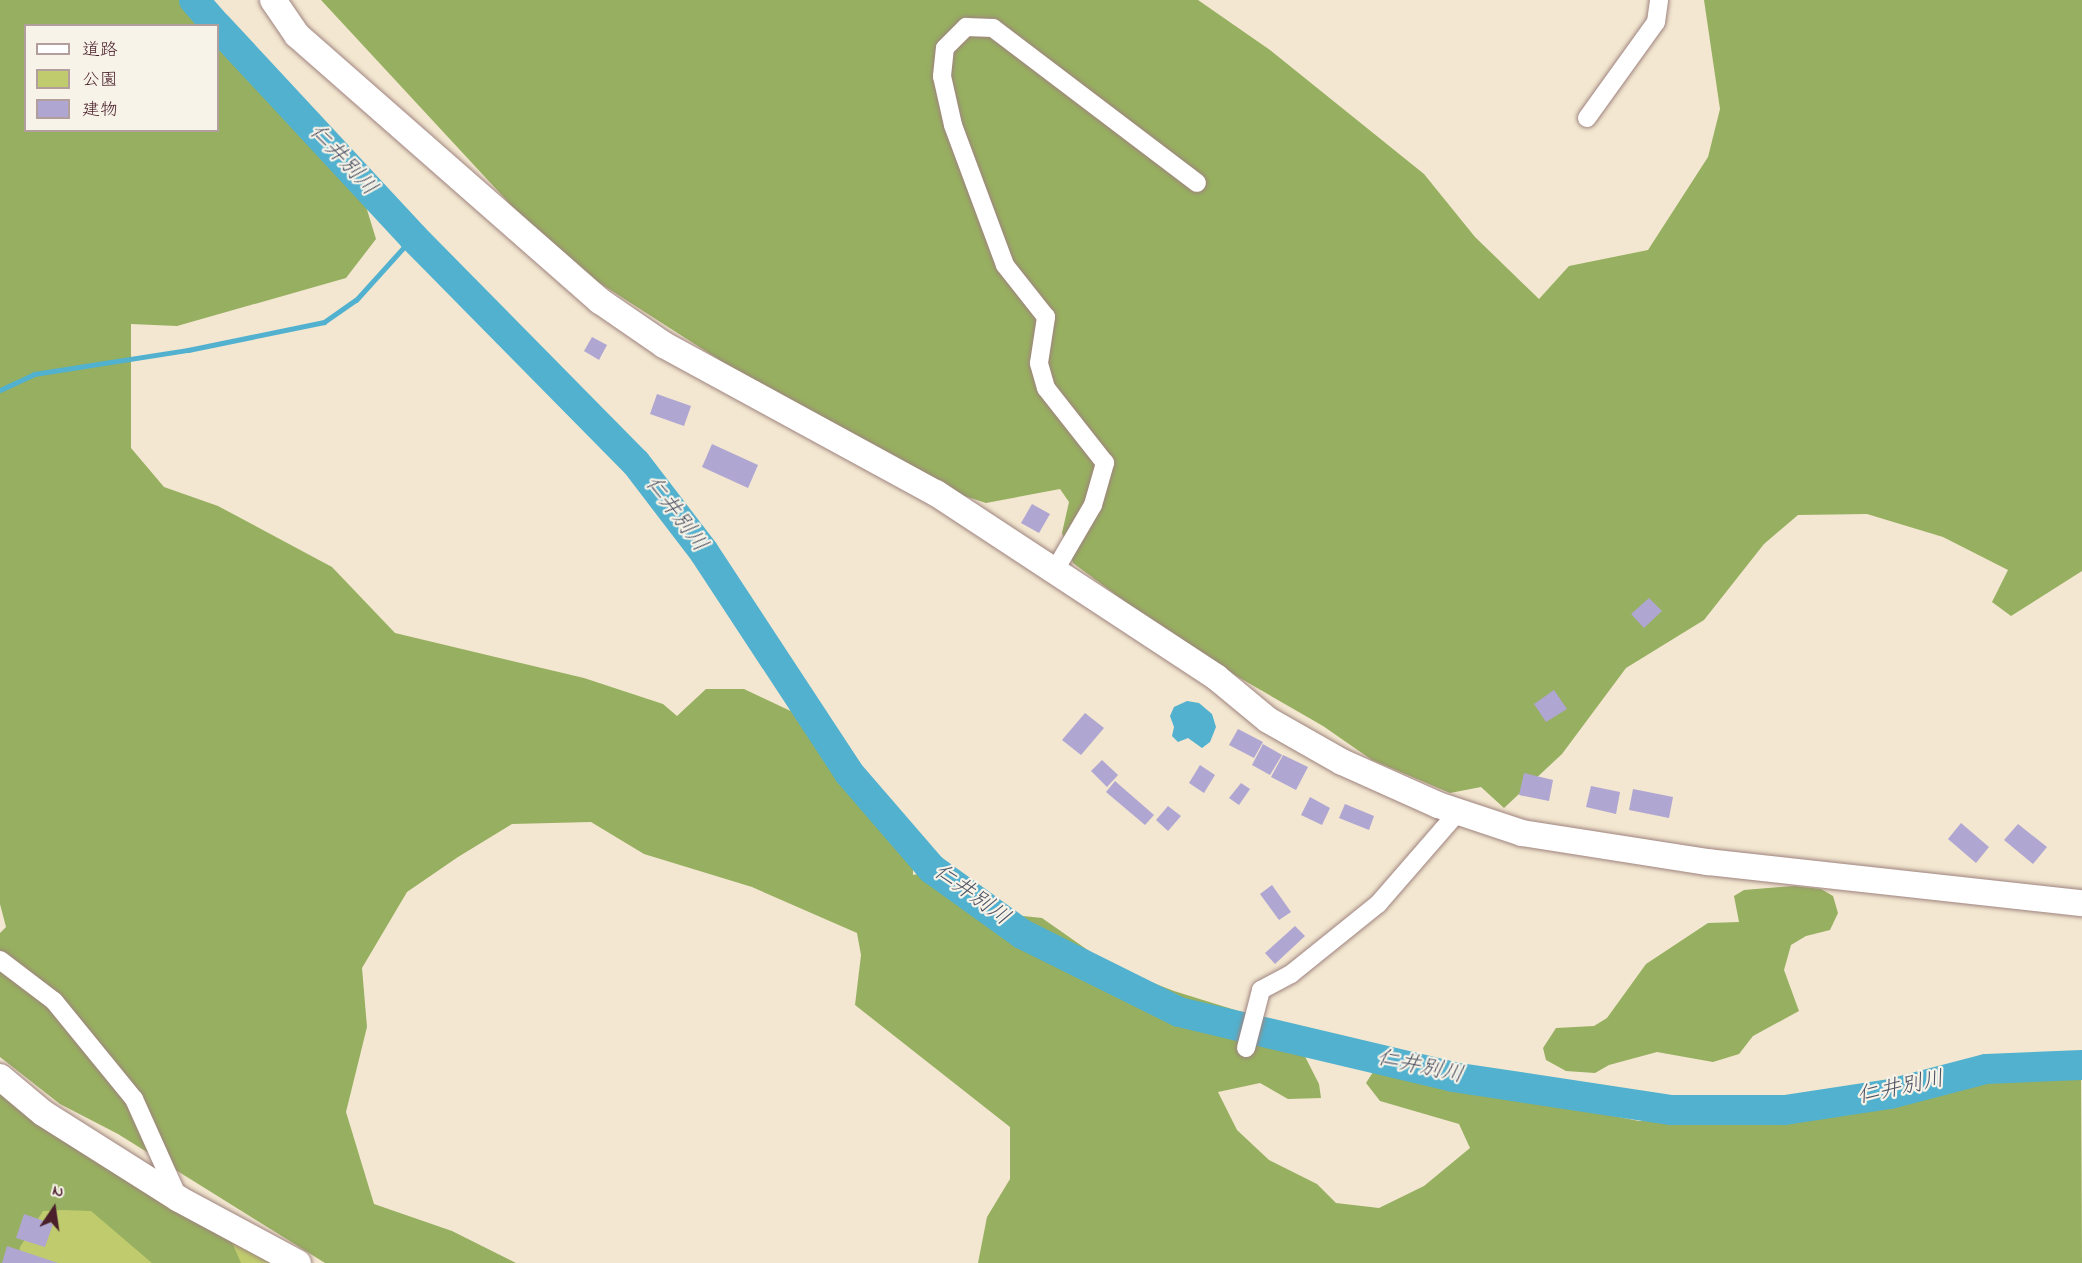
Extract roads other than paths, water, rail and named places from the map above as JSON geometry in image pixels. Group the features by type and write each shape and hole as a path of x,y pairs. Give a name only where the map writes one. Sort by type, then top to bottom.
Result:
{"street":[{"path":"273,0 297,35 600,302 664,345 936,494 1216,677 1268,720 1342,762 1458,812 1522,833 1611,850 2082,903"},
{"path":"1587,118 1656,22 1659,0"},
{"path":"1055,570 1093,505 1104,463 1046,388 1039,363 1046,317 1005,265 953,125 942,76 945,48 966,27 993,28 1197,183"},
{"path":"1246,1048 1261,990 1292,974 1377,904 1458,812"},
{"path":"0,960 54,1001 134,1099 179,1199"},
{"path":"0,1077 43,1113 179,1199 298,1263"}],"water":[{"path":"1187,701 1199,703 1212,714 1216,727 1210,742 1202,748 1188,738 1178,742 1172,736 1174,727 1170,716 1174,707"}],"waterway":[{"name":"仁井別川","path":"194,0 215,24"},
{"name":"仁井別川","path":"219,28 413,237 636,463 704,552 849,773 932,869 1022,934 1179,1012 1453,1077 1672,1110 1785,1110 1890,1094 1986,1069 2082,1065"},
{"path":"0,390 34,374 188,350 324,322 356,300 413,237"}]}
